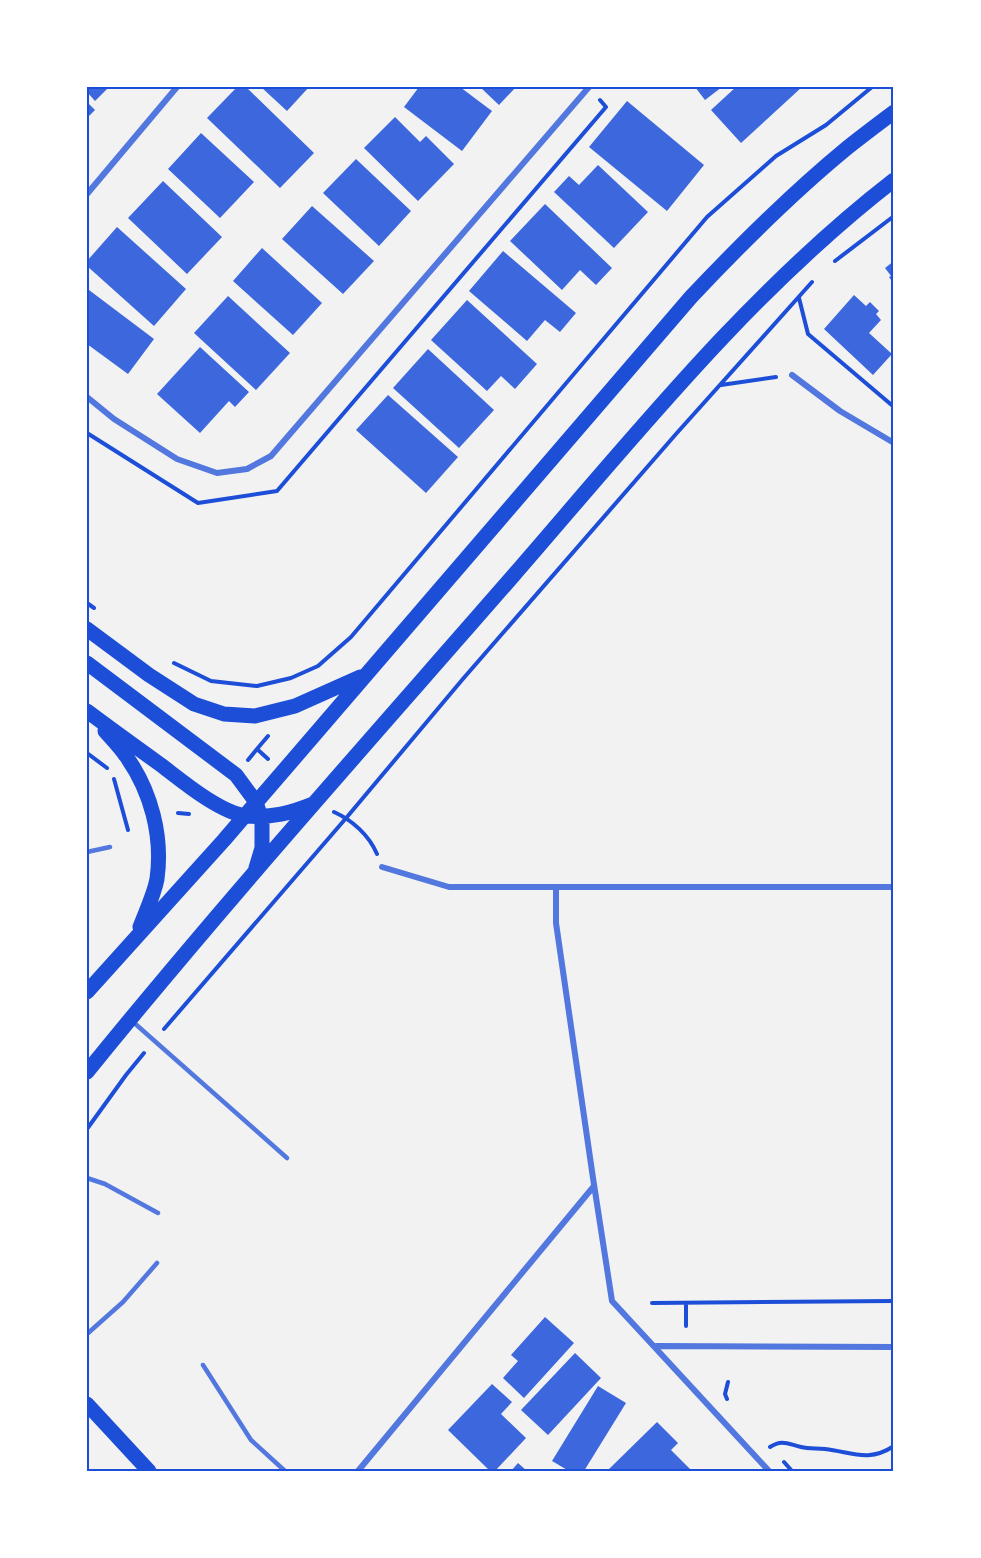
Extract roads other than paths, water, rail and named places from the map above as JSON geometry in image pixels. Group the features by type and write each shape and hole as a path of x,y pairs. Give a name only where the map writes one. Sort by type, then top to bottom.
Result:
{"main road":[{"path":"87,992 137,935 254,811 365,675 690,297 792,196 846,149 894,112"},
{"path":"87,1072 254,874 656,412 734,326 806,255 839,224 894,180"},
{"path":"87,629 149,675 194,704 224,714 255,716 295,706 365,675"},
{"path":"87,663 236,775 254,811 262,821 262,848 254,874"},
{"path":"88,712 213,803 254,811 265,817 291,813 316,803"},
{"path":"88,712 126,756 145,789 157,828 159,857 156,881 137,935"},
{"path":"87,1404 149,1471"}],"street":[{"path":"87,194 177,87"},
{"path":"87,397 114,419 177,459 217,473 247,469 271,456 589,87"},
{"path":"792,375 840,411 894,443"},
{"path":"382,867 449,887 894,887"},
{"path":"556,887 556,923 612,1301 769,1471"},
{"path":"358,1471 594,1186"},
{"path":"656,1346 894,1347"}],"lane":[{"path":"87,852 110,847"},
{"path":"130,1019 287,1158"},
{"path":"87,1178 105,1184 158,1213"},
{"path":"87,1334 123,1302 157,1263"},
{"path":"202,1365 251,1440 285,1471"}]}
